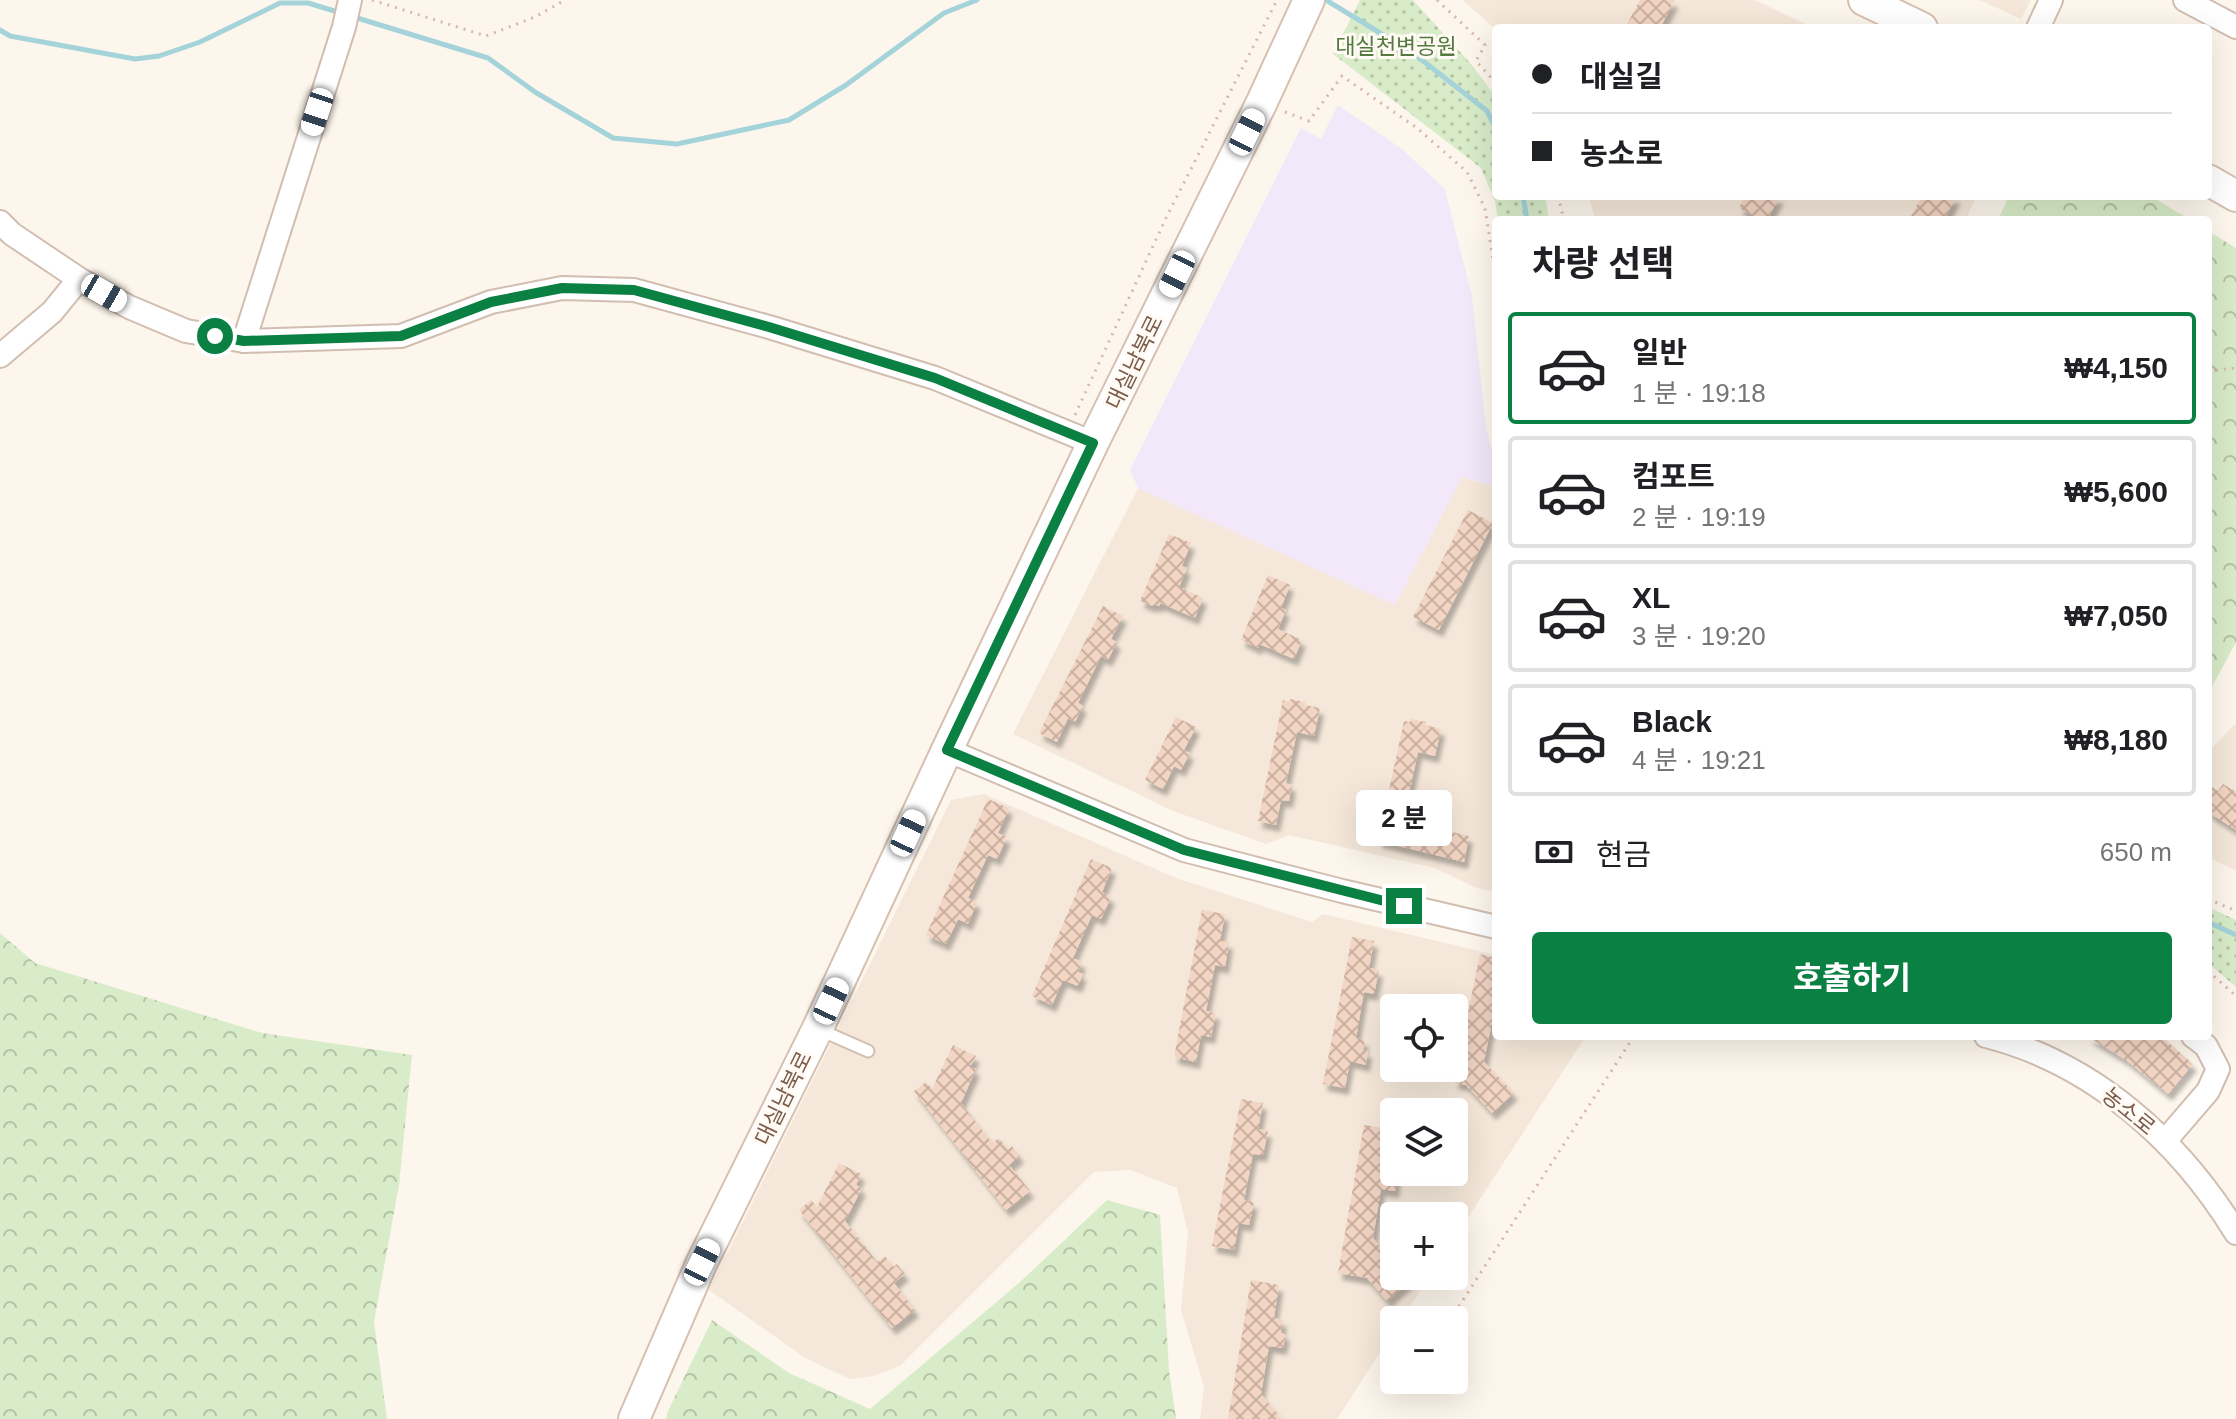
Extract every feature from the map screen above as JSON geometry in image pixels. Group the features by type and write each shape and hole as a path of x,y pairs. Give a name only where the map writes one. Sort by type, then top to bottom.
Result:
{"street":[{"path":"1864,0 1914,24"},
{"path":"2040,24 2051,0"},
{"path":"2185,0 2236,27"},
{"path":"244,341 354,6"},
{"name":"대실남북로","path":"634,1419 702,1262 818,1028 1093,443 1261,104 1292,13"},
{"path":"2212,182 2236,196"},
{"path":"0,222 12,234 79,279 129,307 186,331 244,341 401,336 491,302 562,288 634,290 935,378 1093,443"},
{"path":"0,356 52,312 79,279"},
{"path":"947,750 1184,850 1492,926"},
{"name":"농소로","path":"1998,1040 2044,1055 2129,1107 2165,1141 2208,1190 2236,1233"},
{"path":"2165,1141 2208,1091 2218,1069 2206,1046 2198,1040"}],"lane":[{"path":"818,1028 868,1051"}],"path":[{"path":"354,6 486,36 535,17 565,0"},
{"path":"1075,415 1166,218 1292,13 1277,0"},
{"path":"1437,0 1485,45 1476,61 1492,79"},
{"path":"1261,104 1309,121 1342,76 1417,128 1467,172 1485,208 1492,253"},
{"path":"2212,371 2236,368"},
{"path":"2212,901 2236,911"},
{"path":"2212,975 2236,996"},
{"path":"1459,1306 1631,1040"}],"shaded area":[{"path":"1463,0 1755,0 1806,24 1492,24"},
{"path":"1980,0 2031,0 2021,19"},
{"path":"1338,105 1402,149 1445,189 1472,296 1486,428 1492,451 1492,486 1462,477 1395,605 1138,488 1130,470 1301,128 1321,139"},
{"path":"1589,200 1974,200 1968,216 1595,216"},
{"path":"1462,477 1492,486 1492,891 1476,888 1435,868 1289,835 1266,844 1173,811 1013,734 1138,488 1395,605"},
{"path":"2236,723 2236,871 2212,859 2212,748"},
{"path":"984,794 1176,878 1312,922 1323,914 1492,954 1492,1040 1583,1040 1468,1217 1468,1202 1380,1202 1380,1290 1421,1290 1410,1306 1380,1306 1380,1353 1337,1419 1200,1419 1204,1387 1181,1310 1188,1233 1177,1188 1131,1170 1094,1172 901,1365 874,1376 850,1379 805,1358 709,1290 951,800"}],"green space":[{"name":"대실천변공원","path":"1360,0 1413,0 1492,92 1492,194 1481,168 1333,54"},
{"name":"대실천변공원","path":"1546,200 1548,216 1497,216 1495,201"},
{"path":"2007,200 2158,200 2184,216 2000,216"},
{"path":"2212,233 2236,248 2236,642 2212,687"},
{"path":"2212,909 2236,920 2236,987 2212,966"},
{"path":"0,933 35,963 262,1033 412,1055 399,1185 374,1322 387,1419 0,1419"},
{"path":"1107,1200 1160,1215 1169,1370 1176,1419 666,1419 712,1320 789,1373 870,1409 1019,1283"}],"building":[{"path":"1640,0 1675,0 1662,24 1627,24"},
{"path":"1743,200 1778,200 1769,216 1754,216 1739,208"},
{"path":"1920,200 1955,200 1946,216 1911,216"},
{"path":"1468,510 1492,522 1439,630 1413,617"},
{"path":"1169,534 1191,543 1182,566 1187,568 1179,587 1203,598 1195,618 1160,603 1159,606 1152,606 1140,601"},
{"path":"1268,575 1290,585 1281,608 1286,610 1278,629 1302,640 1294,659 1241,640"},
{"path":"1103,606 1123,616 1111,639 1117,642 1108,660 1101,656 1078,703 1083,706 1075,722 1068,718 1057,742 1039,733"},
{"path":"1290,699 1320,708 1314,736 1297,732 1286,783 1292,785 1289,801 1281,800 1276,825 1258,821 1283,700 1289,702"},
{"path":"1176,717 1196,727 1184,750 1190,753 1181,770 1174,766 1163,789 1145,780"},
{"path":"1411,719 1441,729 1435,756 1418,752 1407,803 1413,805 1411,816 1416,818 1415,823 1469,836 1464,862 1378,841 1404,721 1410,722"},
{"path":"2223,784 2236,792 2236,830 2212,815 2212,787 2218,791"},
{"path":"988,799 1009,808 998,833 1007,837 997,859 988,855 968,898 977,902 968,924 958,919 946,944 926,935"},
{"path":"1091,859 1112,868 1102,892 1111,897 1101,919 1092,915 1073,958 1082,962 1078,972 1083,974 1078,986 1063,980 1052,1005 1032,996"},
{"path":"1202,910 1225,914 1220,941 1229,942 1225,967 1215,965 1206,1011 1216,1013 1211,1037 1201,1035 1196,1062 1174,1057"},
{"path":"1352,937 1374,941 1369,968 1379,970 1374,994 1364,992 1356,1038 1365,1040 1363,1050 1368,1051 1366,1065 1350,1061 1345,1088 1323,1084"},
{"path":"1480,954 1492,957 1492,1021 1484,1062 1514,1093 1492,1113 1466,1085 1454,1082 1468,1082 1468,1013"},
{"path":"2094,1040 2166,1040 2193,1064 2168,1094 2126,1060"},
{"path":"953,1045 976,1056 970,1067 976,1069 961,1103 992,1143 999,1138 1008,1149 1012,1146 1020,1156 1009,1165 1030,1191 1006,1210 914,1091 926,1082 932,1089"},
{"path":"1241,1099 1263,1103 1258,1129 1268,1131 1263,1155 1253,1154 1244,1200 1254,1202 1249,1225 1239,1223 1234,1250 1212,1246"},
{"path":"1364,1125 1380,1127 1380,1186 1396,1186 1395,1191 1381,1189 1373,1238 1380,1247 1380,1290 1399,1290 1387,1301 1367,1278 1338,1273"},
{"path":"839,1163 861,1174 856,1185 862,1188 845,1221 877,1262 885,1256 893,1267 897,1264 905,1274 894,1283 915,1310 892,1328 799,1210 811,1200 817,1207"},
{"path":"1251,1280 1279,1285 1274,1318 1283,1320 1281,1333 1286,1333 1283,1348 1269,1346 1261,1394 1282,1419 1228,1419"}],"waterway":[{"path":"354,17 488,58 535,92 613,138 677,144 789,120 846,85 944,13 977,0"},
{"path":"1326,0 1413,53 1487,111 1492,121"},
{"path":"0,30 10,36 135,59 159,56 200,42 280,3 308,3 341,13"},
{"path":"1524,200 1526,216"},
{"path":"2212,924 2236,935"}],"route":[{"path":"215,336 244,341 401,336 491,302 562,288 634,290 935,378 1093,443 947,750 1184,850 1404,906"}]}
